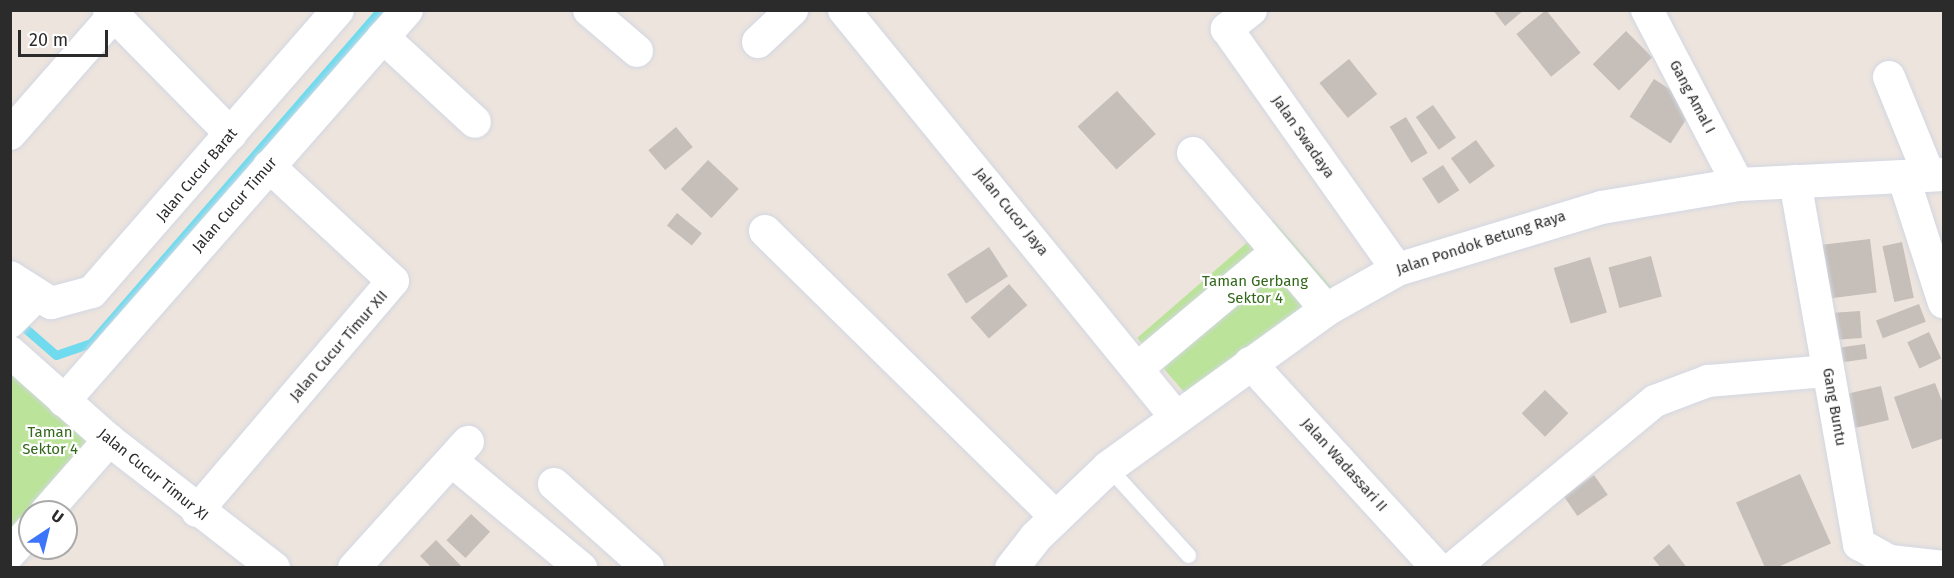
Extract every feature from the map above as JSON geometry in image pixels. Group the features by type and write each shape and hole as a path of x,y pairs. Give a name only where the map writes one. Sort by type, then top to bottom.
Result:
{"main road":[{"name":"Jalan Pondok Betung Raya","path":"1011,567 1055,516 1108,467 1175,416 1326,309 1397,269 1556,217 1738,184 1925,175"}],"street":[{"name":"Jalan Cucur Barat","path":"25,307 59,303 92,292 338,10"},
{"name":"Jalan Cucur Timur","path":"64,400 407,10"},
{"path":"590,10 637,51"},
{"path":"758,42 792,10"},
{"name":"Jalan Cucor Jaya","path":"844,10 1175,416"},
{"name":"Gang Amal I","path":"1647,10 1738,184"},
{"path":"10,134 112,13 231,134"},
{"name":"Jalan Swadaya","path":"1229,17 1397,269"},
{"path":"383,37 475,122"},
{"path":"1889,77 1925,175 1944,303"},
{"path":"1193,153 1326,309"},
{"name":"Jalan Cucur Timur XII","path":"197,511 393,282 270,166"},
{"name":"Gang Buntu","path":"1795,181 1858,544 1890,561 1944,567"},
{"path":"765,231 1055,516"},
{"path":"1138,368 1276,252"},
{"path":"10,277 25,307"},
{"name":"Jalan Cucur Timur XI","path":"10,352 109,440 197,511 274,567"},
{"name":"Jalan Wadassari II","path":"1250,363 1437,567"},
{"path":"1453,567 1655,401 1708,381 1828,371"},
{"path":"56,500 109,440"},
{"path":"354,567 460,451 581,567"},
{"path":"554,484 648,567"}],"lane":[{"path":"1108,467 1188,555"}],"green space":[{"name":"Taman Gerbang Sektor 4","path":"1273,220 1332,288 1196,406 1137,338"},
{"name":"Taman Sektor 4","path":"11,350 107,437 52,500 18,500 18,540 11,548"}],"building":[{"path":"1493,10 1524,10 1505,26"},
{"path":"1546,10 1581,53 1551,77 1516,34"},
{"path":"1626,31 1652,57 1619,90 1593,64"},
{"path":"1349,59 1377,94 1348,118 1319,83"},
{"path":"1654,79 1695,106 1671,143 1629,117"},
{"path":"1117,91 1156,134 1116,170 1078,126"},
{"path":"1433,105 1456,138 1439,150 1416,117"},
{"path":"1406,117 1428,153 1411,163 1390,127"},
{"path":"676,127 693,147 665,170 648,150"},
{"path":"1476,140 1495,166 1470,184 1451,158"},
{"path":"708,160 739,189 711,218 681,189"},
{"path":"1443,165 1459,190 1438,204 1422,179"},
{"path":"677,213 702,233 692,246 667,225"},
{"path":"1870,239 1877,293 1825,299 1818,245"},
{"path":"1902,242 1914,298 1894,302 1882,246"},
{"path":"989,247 1008,276 966,304 947,274"},
{"path":"1651,256 1662,297 1619,308 1608,267"},
{"path":"1590,257 1607,312 1571,324 1554,268"},
{"path":"1009,284 1027,305 989,339 971,317"},
{"path":"1919,304 1926,322 1883,338 1876,320"},
{"path":"1860,311 1862,338 1829,340 1827,313"},
{"path":"1929,332 1941,358 1920,368 1907,342"},
{"path":"1865,344 1867,359 1835,363 1833,348"},
{"path":"1935,383 1944,406 1944,438 1912,449 1894,397"},
{"path":"1881,386 1889,420 1852,429 1844,395"},
{"path":"1545,390 1568,413 1545,437 1522,413"},
{"path":"1800,474 1831,543 1776,568 1765,568 1736,502"},
{"path":"1594,475 1608,495 1577,516 1564,496"},
{"path":"471,514 490,532 465,558 446,540"},
{"path":"436,540 463,568 432,568 420,556"},
{"path":"1669,544 1687,568 1661,568 1653,558"}],"waterway":[{"path":"18,322 56,355 91,343 380,10"}]}
